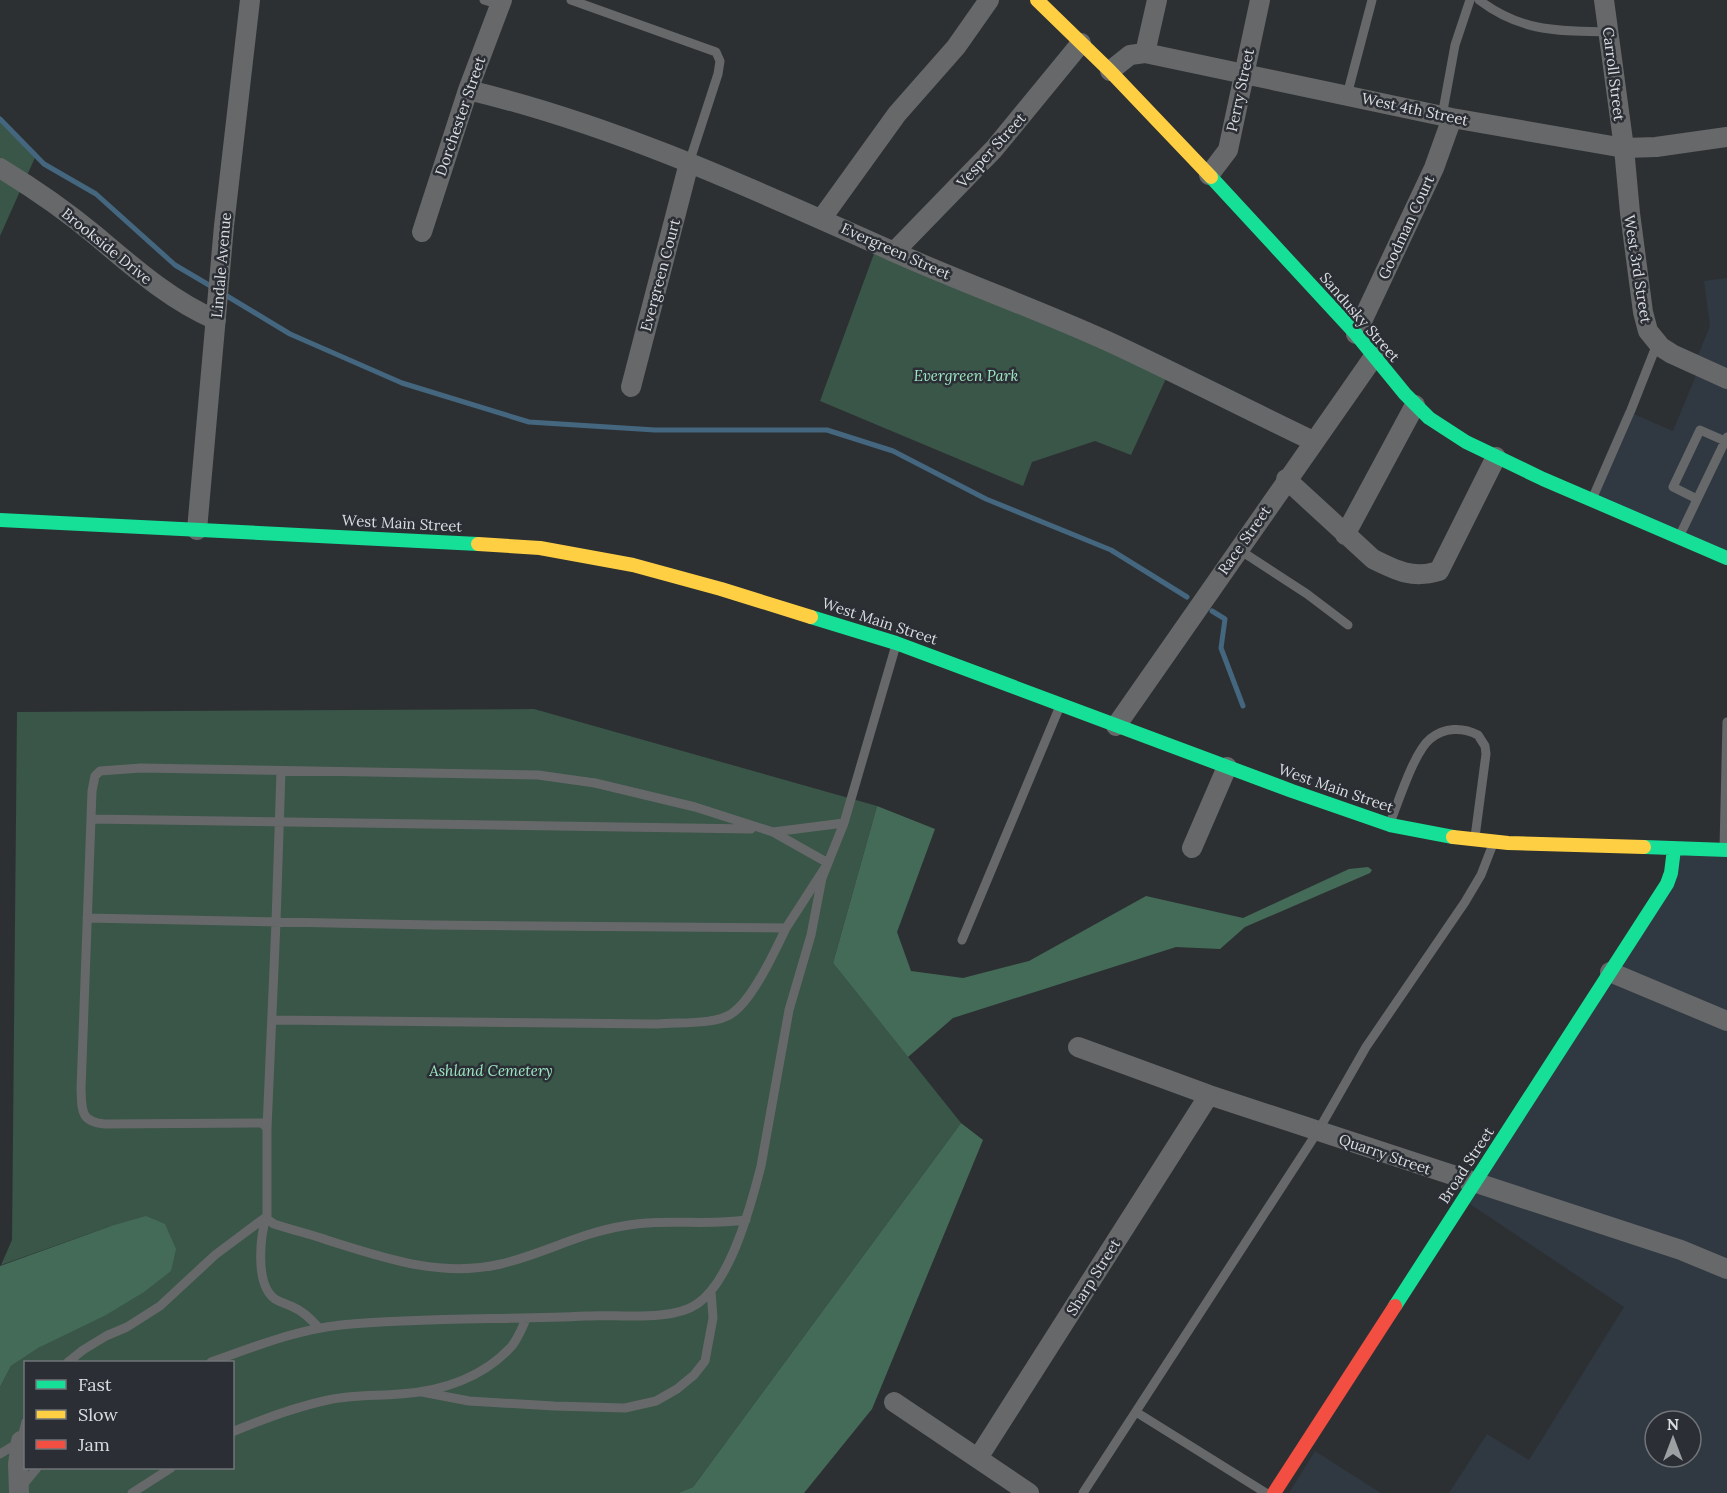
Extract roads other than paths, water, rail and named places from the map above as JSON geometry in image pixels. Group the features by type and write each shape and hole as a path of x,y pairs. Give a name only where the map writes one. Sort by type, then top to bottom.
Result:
{"street":[{"name":"Lindale Avenue","path":"197,530 221,264 250,0"},
{"path":"822,218 897,114 956,47 989,0"},
{"name":"Sandusky Street","path":"1037,0 1110,71 1209,175 1375,355 1414,405 1447,431 1496,457 1727,558"},
{"path":"1110,71 1130,55 1145,53 1157,0"},
{"name":"Perry Street","path":"1209,175 1228,150 1260,0"},
{"name":"Carroll Street","path":"1604,0 1623,148"},
{"name":"Dorchester Street","path":"422,232 496,2"},
{"name":"Vesper Street","path":"894,252 994,149 1080,42"},
{"name":"West 4th Street","path":"1145,53 1447,116 1623,148 1656,147 1727,137"},
{"name":"Evergreen Street","path":"468,90 572,119 689,163 822,218 894,252 1117,346 1313,441"},
{"name":"Goodman Court","path":"1356,334 1434,168 1447,116"},
{"name":"West 3rd Street","path":"1623,148 1643,312 1648,331 1657,344 1672,354 1727,379"},
{"name":"Evergreen Court","path":"631,387 689,163"},
{"name":"Brookside Drive","path":"0,168 32,187 69,214 183,304 216,316"},
{"name":"Race Street","path":"1116,726 1286,479 1375,355"},
{"path":"1345,535 1414,405"},
{"path":"1286,479 1373,559 1417,576 1439,571 1496,457"},
{"name":"West Main Street","path":"0,520 495,544 588,555 722,588 896,643 1340,809 1390,825 1474,839 1546,845 1726,850"},
{"path":"1192,848 1227,767"},
{"name":"Broad Street","path":"1274,1493 1667,884 1674,849"},
{"path":"1610,972 1727,1021"},
{"name":"Quarry Street","path":"1078,1047 1209,1095 1681,1250 1727,1269"},
{"name":"Sharp Street","path":"978,1458 1209,1095"},
{"path":"894,1402 1029,1493"},
{"path":"20,1493 18,1464 23,1432"}],"lane":[{"path":"571,0 716,52 720,61 718,74 689,163"},
{"path":"1347,95 1372,0"},
{"path":"1447,116 1455,45 1470,0"},
{"path":"1479,0 1507,18 1530,26 1555,31 1608,32"},
{"path":"1592,500 1657,344"},
{"path":"1679,537 1697,500 1726,440 1700,430 1673,487 1697,500"},
{"path":"1238,549 1307,594 1348,625"},
{"path":"214,1361 253,1346 318,1328 378,1323 663,1314 691,1308 711,1291 718,1282 746,1220 761,1166 789,1010 811,935 822,878 844,823 896,643"},
{"path":"962,940 1060,704"},
{"path":"1726,850 1727,722"},
{"path":"1390,825 1408,776 1429,739 1446,730 1462,729 1478,735 1485,746 1486,754 1474,839"},
{"path":"267,1128 262,1123 105,1124 95,1123 85,1117 82,1111 93,781 100,771 141,768 557,776 696,807 773,832 844,823"},
{"path":"280,771 266,1217 262,1230 262,1272 265,1287 277,1300 296,1308 312,1320 318,1328"},
{"path":"91,819 762,830"},
{"path":"773,832 828,863"},
{"path":"1083,1493 1318,1131 1366,1047 1465,902 1481,875 1494,841"},
{"path":"272,1020 658,1024 719,1019 731,1015 746,1000 786,928 828,863"},
{"path":"87,918 786,928"},
{"path":"266,1217 274,1224 376,1256 426,1267 455,1270 488,1267 521,1259 582,1235 626,1225 671,1221 714,1223 746,1220"},
{"path":"70,1361 99,1341 160,1306 215,1255 266,1217"},
{"path":"422,1392 469,1401 554,1406 625,1408 656,1401 677,1389 705,1361 712,1318 711,1291"},
{"path":"234,1431 276,1415 329,1400 422,1392 447,1386 484,1370 512,1346 526,1319"},
{"path":"1136,1412 1266,1493"},
{"path":"0,1454 23,1432"},
{"path":"20,1493 28,1476 35,1469"},
{"path":"132,1493 168,1469"}],"waterway":[{"path":"0,119 44,164 96,194 175,265 214,288"},
{"path":"222,293 290,334 402,383 529,422 655,430 827,430 893,451 986,499 1111,550 1187,597"},
{"path":"1212,611 1225,619 1221,648 1243,706"}],"park label":[{"name":"Evergreen Park","path":"966,375"},
{"name":"Ashland Cemetery","path":"491,1070"}]}
